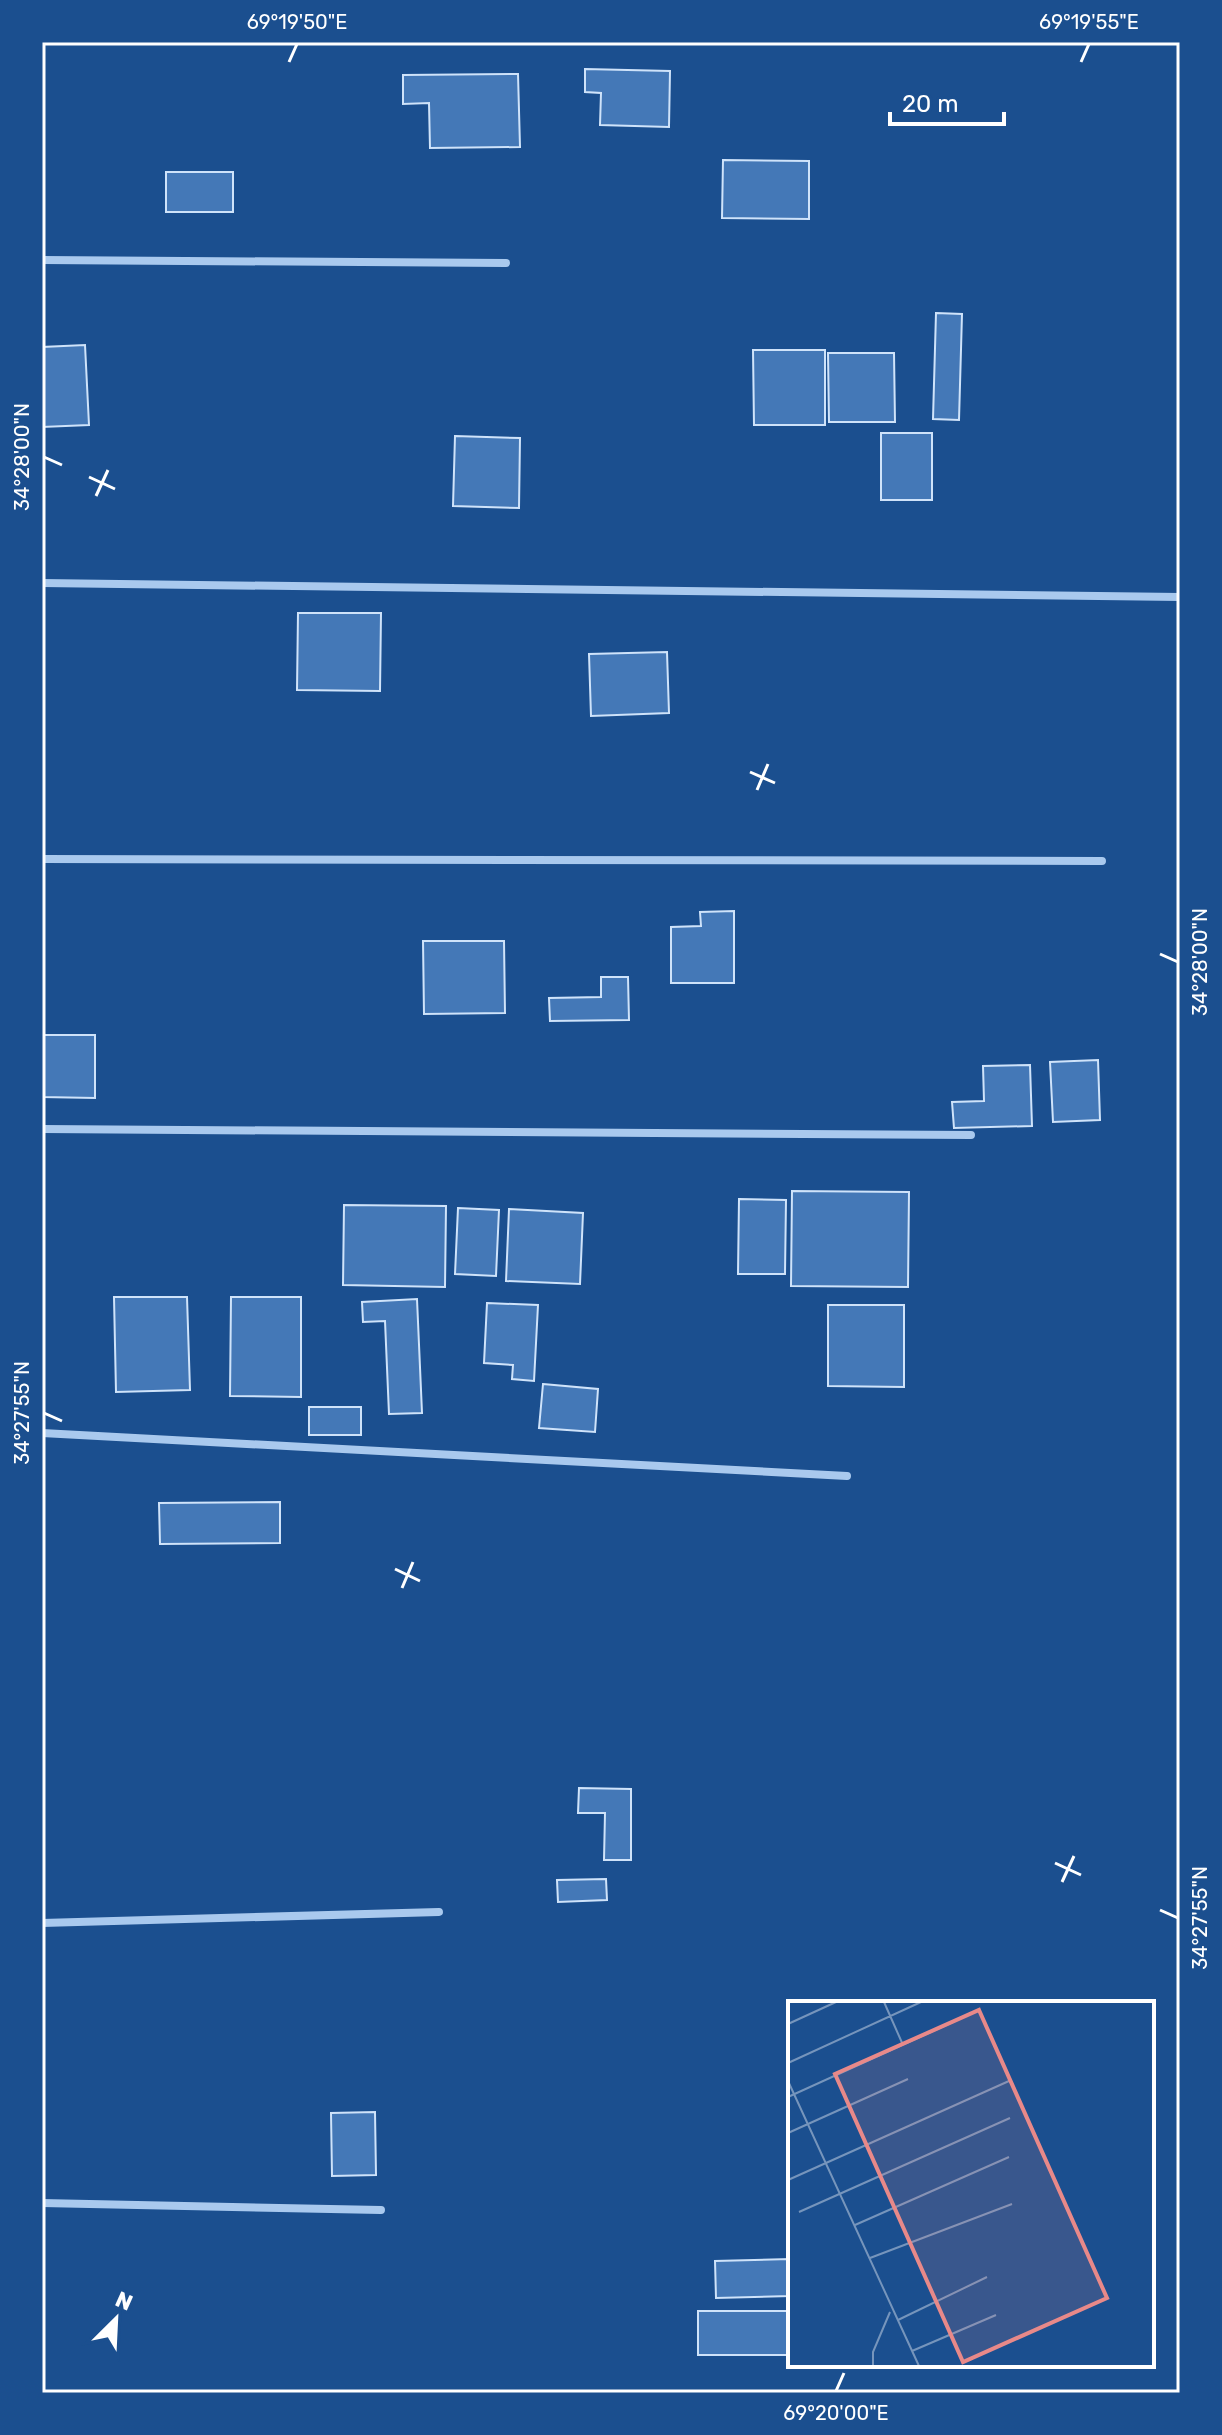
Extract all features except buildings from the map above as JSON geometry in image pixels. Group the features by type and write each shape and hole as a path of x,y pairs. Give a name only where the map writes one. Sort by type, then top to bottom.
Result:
{"street":[{"path":"42,260 506,263"},
{"path":"42,583 1180,597"},
{"path":"42,859 1102,861"},
{"path":"42,1129 971,1135"},
{"path":"42,1433 847,1476"},
{"path":"42,1923 439,1912"},
{"path":"42,2203 381,2210"}]}
